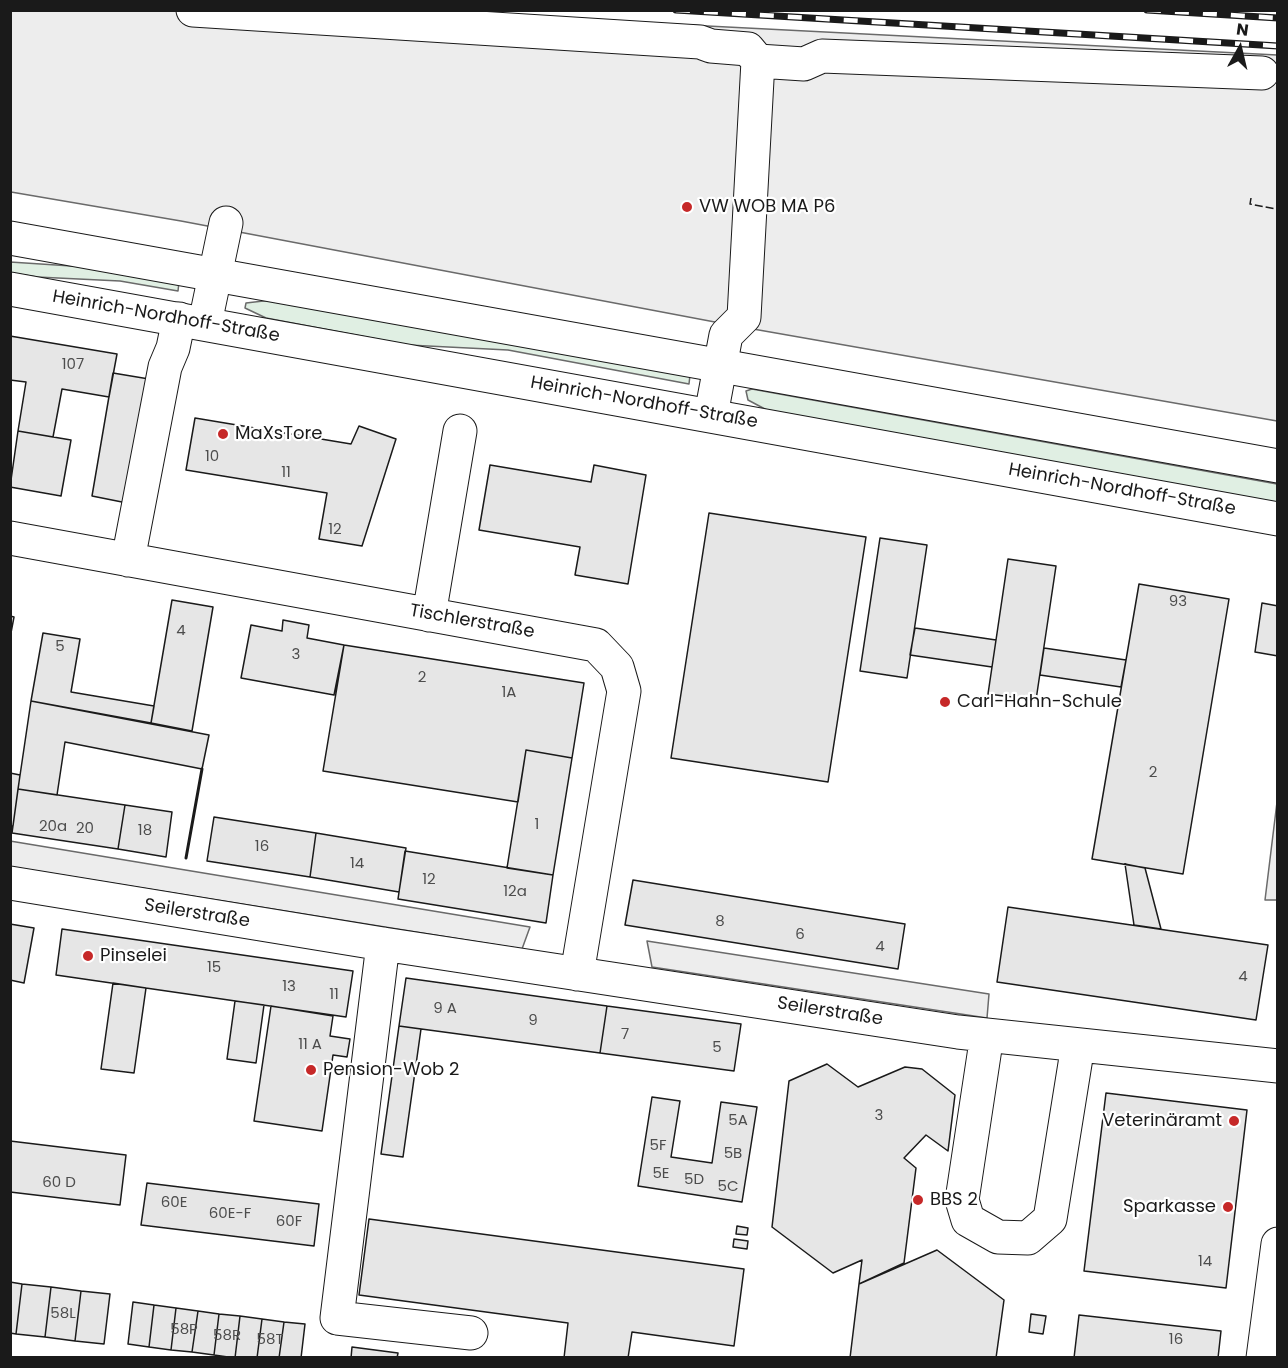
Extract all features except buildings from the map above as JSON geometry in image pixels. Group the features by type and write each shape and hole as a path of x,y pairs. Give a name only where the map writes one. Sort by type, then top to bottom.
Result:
{"street":[{"path":"193,10 700,42 711,46 748,49 758,61 744,317 726,335 711,415"},
{"path":"758,61 804,64 822,56 1262,73"},
{"path":"128,560 165,367 173,348 192,321 216,274 226,222"},
{"path":"10,238 1278,466"},
{"name":"Heinrich-Nordhoff-Straße","path":"10,289 1278,519"},
{"path":"429,615 460,431"},
{"name":"Tischlerstraße","path":"10,538 596,645 617,667 624,691 577,974"},
{"name":"Seilerstraße","path":"10,883 383,945 987,1035 1278,1066"},
{"path":"383,945 337,1317 471,1334"},
{"path":"987,1035 962,1200 968,1220 998,1237 1028,1238 1050,1219 1078,1044"},
{"path":"1263,1358 1278,1244"}],"green space":[{"path":"10,262 102,268 179,282 178,291 120,281 37,277 11,273"},
{"path":"272,300 690,375 689,384 508,350 408,345 266,318 245,308 246,303"},
{"path":"752,389 1277,484 1277,508 778,416 748,400 746,391"}],"shaded area":[{"name":"VW WOB MA P6","path":"10,11 413,11 1277,55 1277,421 736,326 181,221 11,192"},
{"path":"1277,802 1277,900 1265,900"},
{"path":"10,841 530,927 522,949 11,867"},
{"path":"647,941 989,994 987,1018 652,967"}],"railway":[{"path":"676,10 1278,46"},
{"path":"1147,10 1278,18"}],"fence":[{"path":"1251,198 1250,204 1276,209"}],"wall":[{"path":"186,858 202,769"}],"place":[{"name":"VW WOB MA P6","path":"687,207"},
{"name":"MaXsTore","path":"223,434"},
{"name":"Carl-Hahn-Schule","path":"945,702"},
{"name":"Pinselei","path":"88,956"},
{"name":"Pension-Wob 2","path":"311,1070"},
{"name":"Veterinäramt","path":"1234,1121"},
{"name":"BBS 2","path":"918,1200"},
{"name":"Sparkasse","path":"1228,1207"}]}
